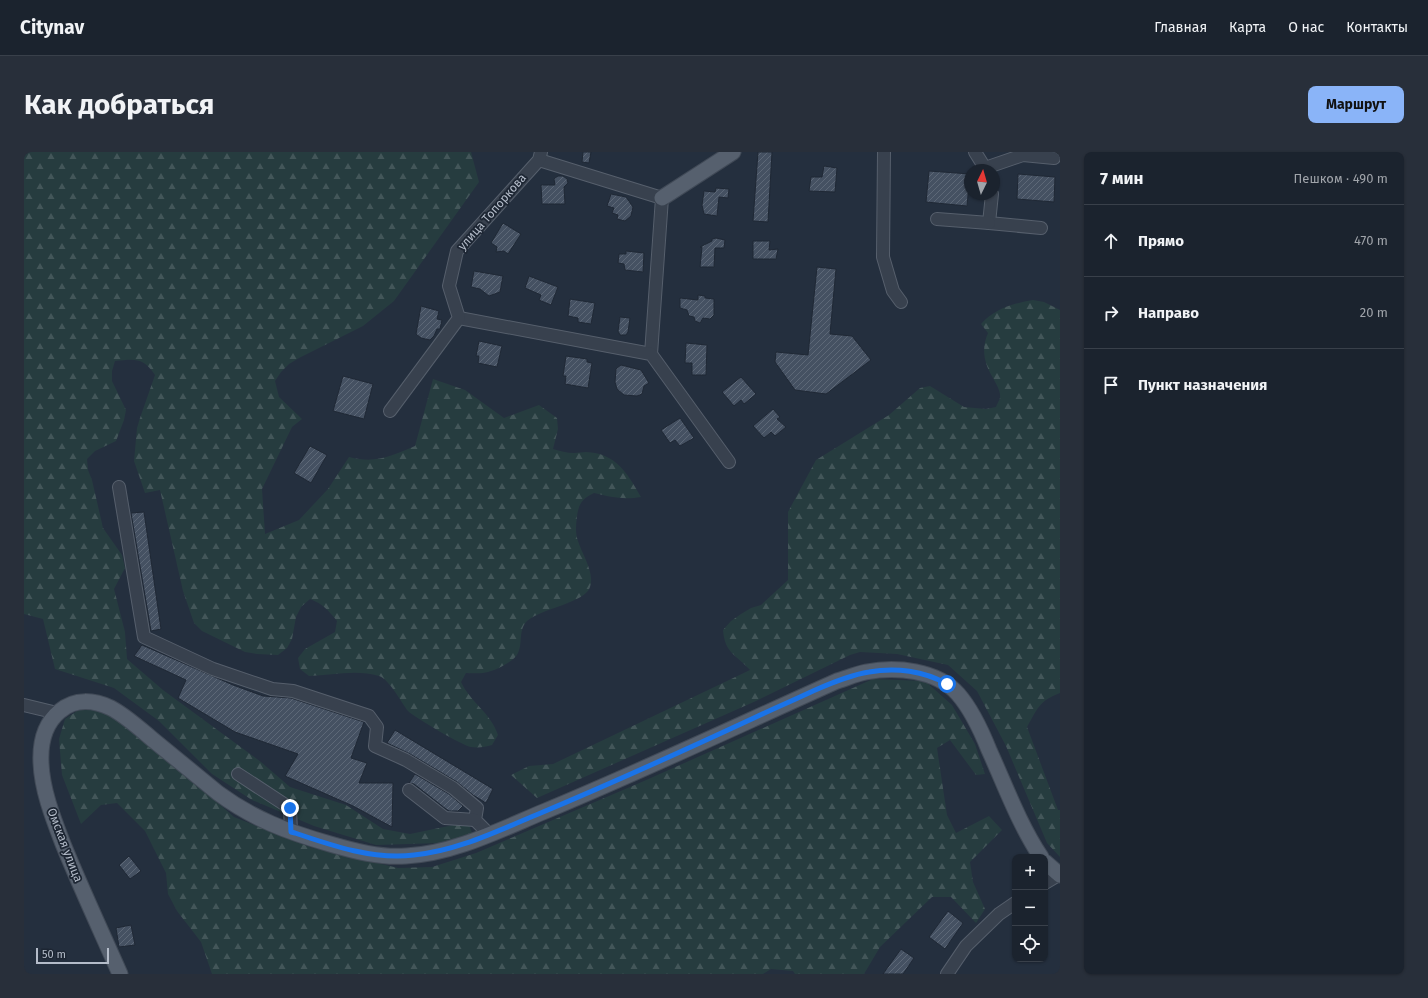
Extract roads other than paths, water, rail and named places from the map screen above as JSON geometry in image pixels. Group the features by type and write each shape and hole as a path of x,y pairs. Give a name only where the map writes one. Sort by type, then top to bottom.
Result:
{"main road":[{"path":"662,198 733,152"},
{"path":"58,712 72,704 83,701 93,702 111,708 135,725 231,803 260,820 291,832 353,850 387,856 400,856 446,849 489,834 608,785 837,681 867,672 897,670 924,674 939,680 953,690 965,703 982,734 1026,831 1039,854"},
{"name":"Омская улица","path":"58,712 45,730 42,742 40,762 44,784 58,830 81,888 120,974"},
{"path":"1048,864 1060,874"}],"street":[{"path":"884,152 883,257 893,291 901,302"},
{"path":"975,152 982,164"},
{"name":"улица Топоркова","path":"459,318 449,286 457,251 540,156 662,198"},
{"path":"1000,164 1023,156 1054,158"},
{"path":"662,198 651,354 728,462"},
{"path":"989,223 991,200"},
{"path":"937,219 1041,228"},
{"path":"390,411 459,318 651,354"},
{"path":"119,487 144,637 213,669 272,689 293,691 369,716 377,727 375,746 406,760 453,788 477,808 475,820"},
{"path":"24,705 58,712"},
{"path":"238,774 290,808 291,832"},
{"path":"409,790 445,818 475,820 489,834"},
{"path":"1048,881 1060,874"},
{"path":"947,974 966,946 999,914 1012,905"}]}
